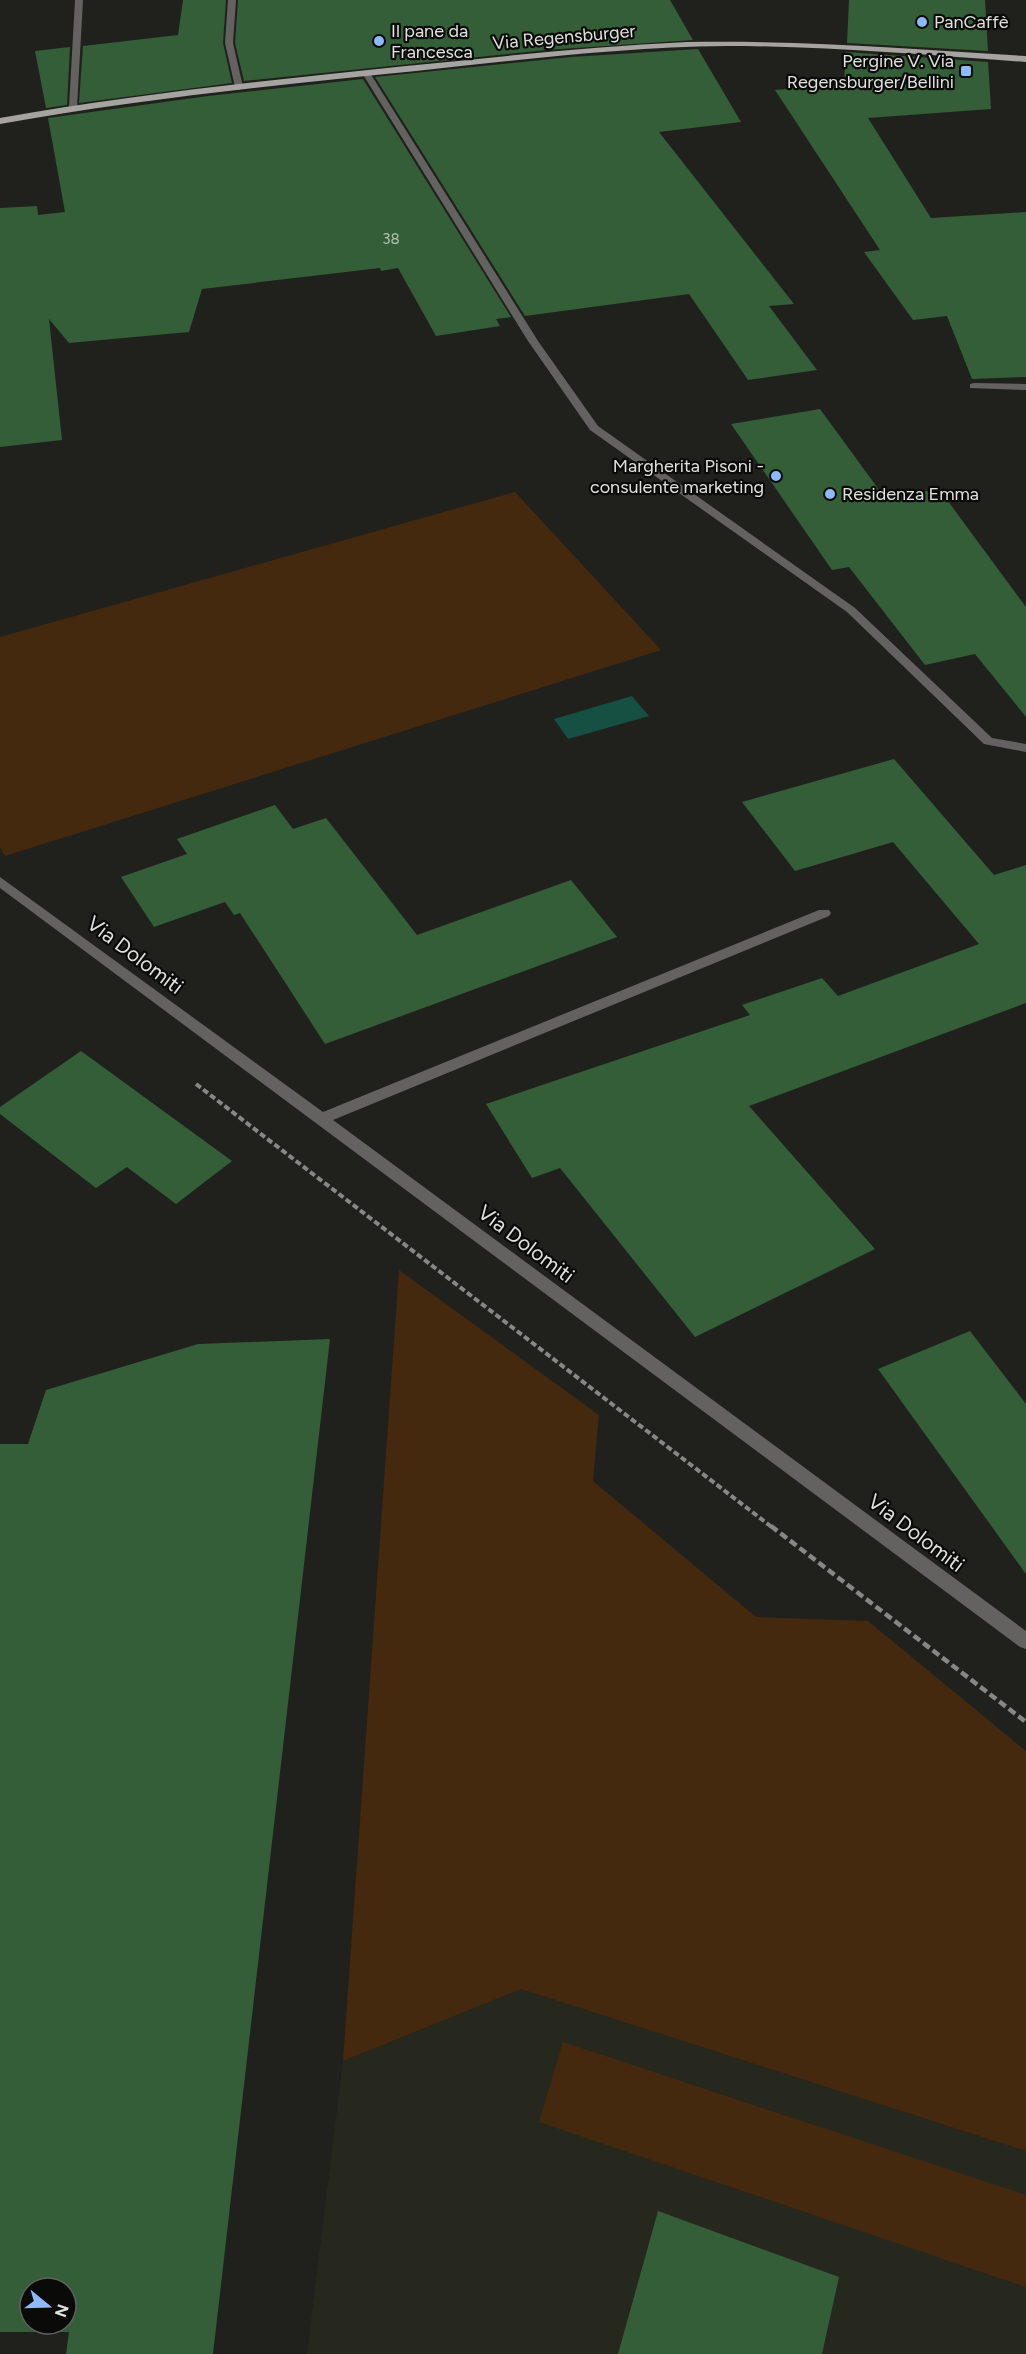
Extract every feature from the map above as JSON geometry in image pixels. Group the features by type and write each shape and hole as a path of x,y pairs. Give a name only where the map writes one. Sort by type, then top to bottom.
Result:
{"main road":[{"name":"Via Regensburger","path":"0,121 73,108 239,87 606,48 725,44 828,46 1026,59"}],"street":[{"path":"73,108 79,0"},
{"path":"232,0 228,43 239,87"},
{"path":"366,73 533,341 594,428 851,610 988,741 1026,748"},
{"path":"974,386 1026,387"},
{"name":"Via Dolomiti","path":"0,881 1026,1641"},
{"path":"321,1119 824,913"}],"path":[{"path":"189,1079 1026,1722"}],"shaded area":[{"path":"515,492 661,650 5,856 0,847 0,637"},
{"path":"632,696 649,716 568,739 554,719"},
{"path":"399,1270 599,1415 593,1481 756,1617 868,1621 1026,1751 1026,2151 521,1989 343,2061"},
{"path":"521,1989 1026,2151 1026,2354 307,2354 343,2061"},
{"path":"563,2042 1026,2195 1026,2287 539,2122"}],"building":[{"path":"183,0 226,0 223,43 232,83 79,103 83,46 178,35"},
{"path":"238,0 670,0 693,40 546,50 244,81 235,43"},
{"path":"849,0 985,0 988,51 847,43"},
{"path":"70,47 67,105 46,108 35,51"},
{"path":"698,49 741,122 659,132 794,304 769,306 817,370 748,380 689,294 525,316 375,77 571,57"},
{"path":"846,52 988,62 991,109 868,118 931,218 1026,212 1026,377 972,379 947,316 913,320 864,252 880,250 775,90 844,84"},
{"path":"363,79 511,317 496,319 500,326 436,336 398,268 381,271 380,268 202,289 189,332 69,343 49,319 62,440 0,447 0,208 37,206 38,215 65,212 48,118 208,96"},
{"path":"820,409 885,498 939,489 1026,607 1026,717 975,654 925,665 849,567 832,570 731,424"},
{"path":"894,759 994,875 1026,865 1026,1003 749,1106 875,1249 695,1337 560,1168 532,1178 486,1104 750,1015 742,1005 822,978 838,996 979,944 893,842 795,871 742,802"},
{"path":"275,805 293,829 326,818 417,935 571,880 617,937 325,1044 240,913 234,915 225,902 154,927 121,877 187,854 177,839"},
{"path":"81,1051 232,1161 176,1204 127,1167 96,1188 0,1114 0,1107"},
{"path":"970,1331 1026,1404 1026,1574 878,1369"},
{"path":"330,1339 213,2354 66,2354 68,2336 78,2336 78,2276 18,2276 18,2332 0,2332 0,1444 28,1444 46,1390 198,1344"},
{"path":"658,2211 839,2277 822,2354 618,2354"}],"place":[{"name":"PanCaffè","path":"922,22"},
{"name":"Il pane da Francesca","path":"379,41"},
{"name":"Pergine V. Via Regensburger/Bellini","path":"966,71"},
{"name":"Margherita Pisoni - consulente marketing","path":"776,476"},
{"name":"Residenza Emma","path":"830,494"}]}
